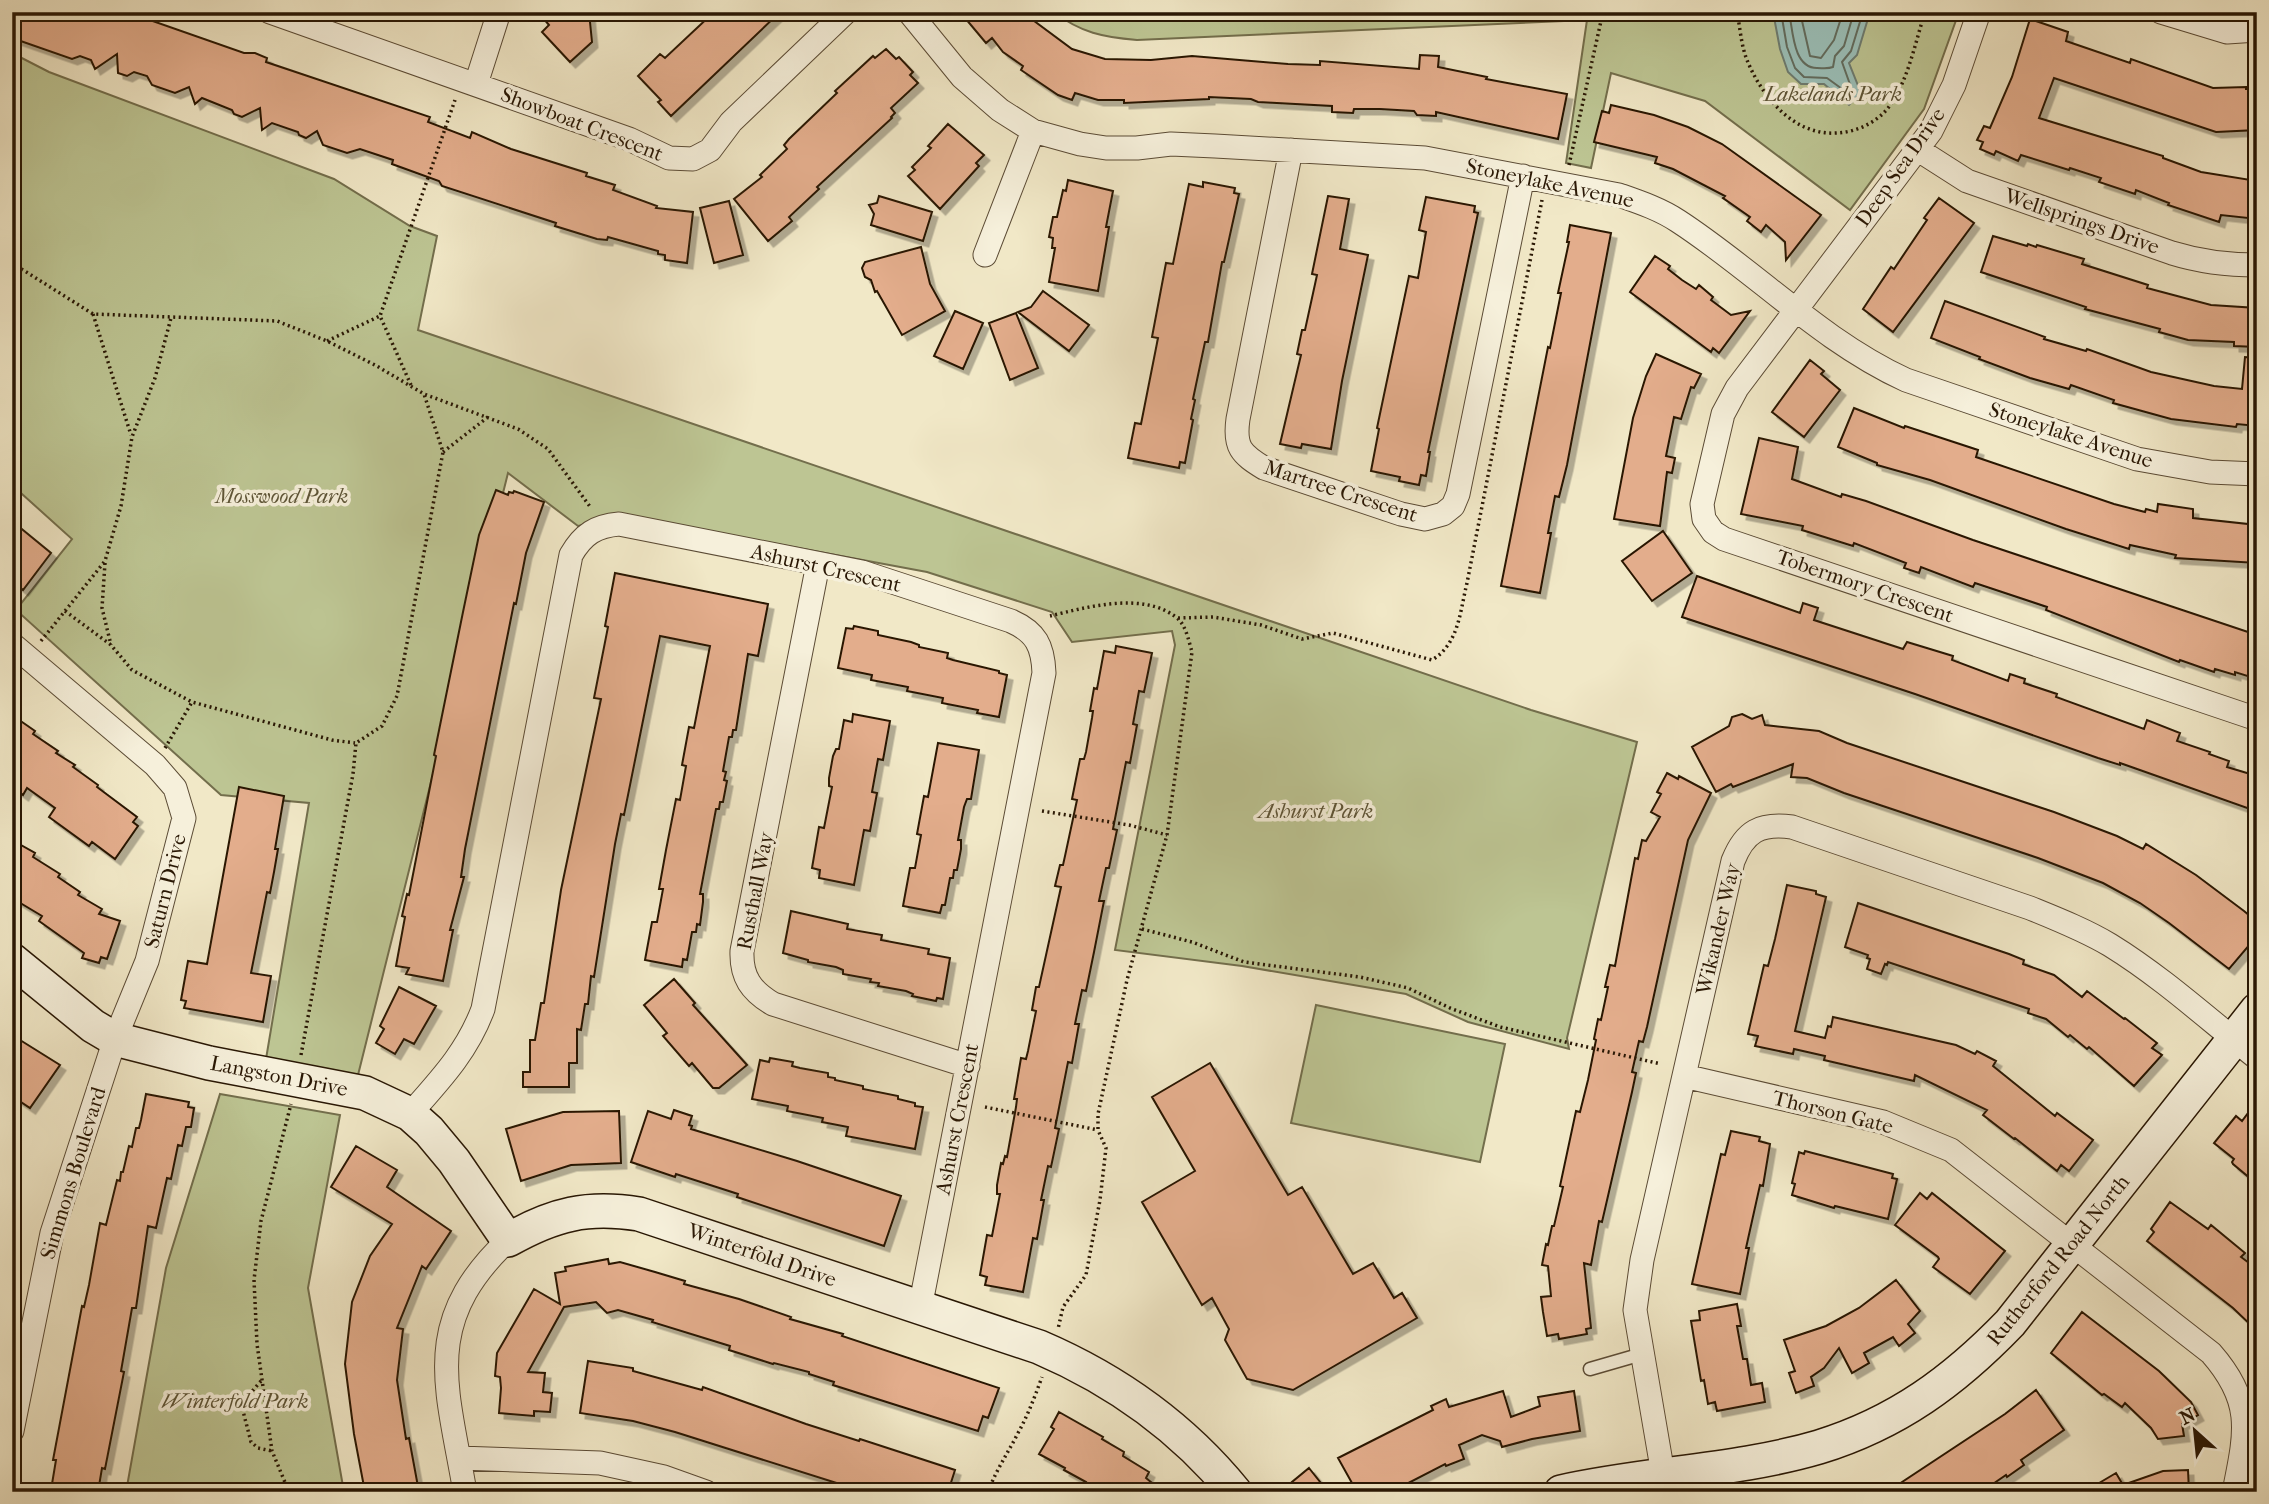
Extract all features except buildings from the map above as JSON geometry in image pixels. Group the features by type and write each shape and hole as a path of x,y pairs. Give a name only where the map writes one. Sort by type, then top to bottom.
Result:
{"street":[{"name":"Showboat Crescent","path":"270,12 629,139 669,158 693,159 710,150 731,122 846,12"},
{"path":"476,85 499,12"},
{"name":"Stoneylake Avenue","path":"909,12 962,77 1000,110 1033,131 1106,148 1171,144 1425,158 1619,195 1677,220 1860,356 1906,380 2137,459 2210,472 2257,474"},
{"name":"Deep Sea Drive","path":"1796,309 1931,131 1954,85 1979,12"},
{"path":"2161,12 2227,32 2257,30"},
{"path":"985,255 1033,131"},
{"name":"Wellsprings Drive","path":"1917,149 1967,181 2172,253 2228,265 2257,265"},
{"name":"Martree Crescent","path":"1291,150 1238,419 1236,437 1240,449 1264,468 1401,514 1425,519 1443,514 1453,506 1458,494 1522,176"},
{"name":"Tobermory Crescent","path":"1796,309 1737,388 1719,423 1702,504 1704,519 1713,532 1724,539 2257,719"},
{"name":"Ashurst Crescent","path":"410,1114 462,1053 483,1009 571,555 579,540 603,526 619,524 862,572 1011,621 1025,627 1034,635 1040,645 1044,673 920,1308"},
{"name":"Rusthall Way","path":"818,564 741,966 752,989 773,1003 968,1066"},
{"name":"Saturn Drive","path":"21,651 155,765 175,788 184,818 147,961 115,1039"},
{"name":"Wikander Way","path":"1663,1474 1635,1310 1642,1260 1732,862 1747,837 1758,829 1774,825 1792,827 2031,908 2064,922 2131,958 2245,1049"},
{"name":"Langston Drive","path":"12,960 93,1026 115,1039 209,1063 365,1093 410,1114 429,1130 454,1161 508,1240"},
{"name":"Rutherford Road North","path":"1561,1492 1818,1447 1861,1432 1930,1394 1974,1360 2010,1323 2073,1245 2245,1049 2257,1010"},
{"name":"Simmons Boulevard","path":"12,1431 52,1233 115,1039"},
{"name":"Thorson Gate","path":"1684,1076 1884,1122 1951,1150 2211,1353 2225,1369 2242,1403 2244,1420 2245,1441 2234,1492"},
{"name":"Winterfold Drive","path":"466,1492 445,1370 450,1327 464,1294 476,1275 508,1240 535,1225 584,1210 610,1210 639,1214 1039,1347 1107,1381 1139,1401 1185,1437 1235,1492"},
{"path":"459,1458 600,1463 664,1477 706,1492"}],"lane":[{"path":"1590,1369 1642,1354"}],"path":[{"path":"1568,167 1603,12"},
{"path":"1737,12 1747,59 1769,98 1801,128 1824,134 1847,132 1869,124 1887,110 1899,91 1925,12"},
{"path":"412,387 380,316 456,97"},
{"path":"12,263 93,314 277,321 327,341 424,394 518,429 548,449 589,502 594,513"},
{"path":"93,314 132,437"},
{"path":"327,341 380,316"},
{"path":"111,645 102,607 105,561 121,506 132,437 155,378 172,318"},
{"path":"65,611 111,645 132,670 192,702 332,740 356,743 382,726 397,696 443,452 424,394"},
{"path":"443,452 488,417"},
{"path":"21,651 65,611 105,561"},
{"path":"1050,616 1093,606 1132,603 1156,608 1178,618 1187,634 1192,652 1167,835 1127,980 1098,1114 1098,1130 1106,1148 1100,1200 1086,1275 1063,1307 1055,1337"},
{"path":"155,765 192,702"},
{"path":"300,1065 353,774 356,743"},
{"path":"1042,811 1129,825 1167,835"},
{"path":"1142,929 1192,942 1244,962 1360,977 1408,988 1500,1027 1661,1064"},
{"path":"289,1492 272,1451 261,1381 254,1280 261,1221 291,1103"},
{"path":"985,1107 1098,1130"},
{"path":"988,1492 996,1469 1023,1424 1046,1367"},
{"path":"261,1381 247,1396 243,1411 251,1442 258,1448 272,1451"}],"green space":[{"name":"Lakelands Park","path":"1054,12 1959,12 1924,109 1850,210 1705,101 1611,73 1591,168 1566,163 1587,20 1137,40 1093,33"},
{"path":"12,53 49,72 334,179 410,226 437,236 418,330 1531,710 1637,742 1567,1038 1569,1049 1468,1022 1406,994 1242,966 1115,950 1175,645 1172,631 1072,642 1052,612 927,572 626,516 578,526 508,473 357,1079 266,1059 309,803 221,795 16,610 72,539 12,485"},
{"path":"1316,1005 1505,1044 1480,1162 1291,1123"},
{"name":"Winterfold Park","path":"220,1094 340,1115 308,1288 344,1492 126,1492 166,1268"}],"water":[{"path":"1773,12 1870,12 1857,55 1849,63 1861,93 1849,105 1824,84 1801,84 1788,72 1780,49"}],"park label":[{"name":"Mosswood Park","path":"282,496"},
{"name":"Ashurst Park","path":"1316,811"}]}
